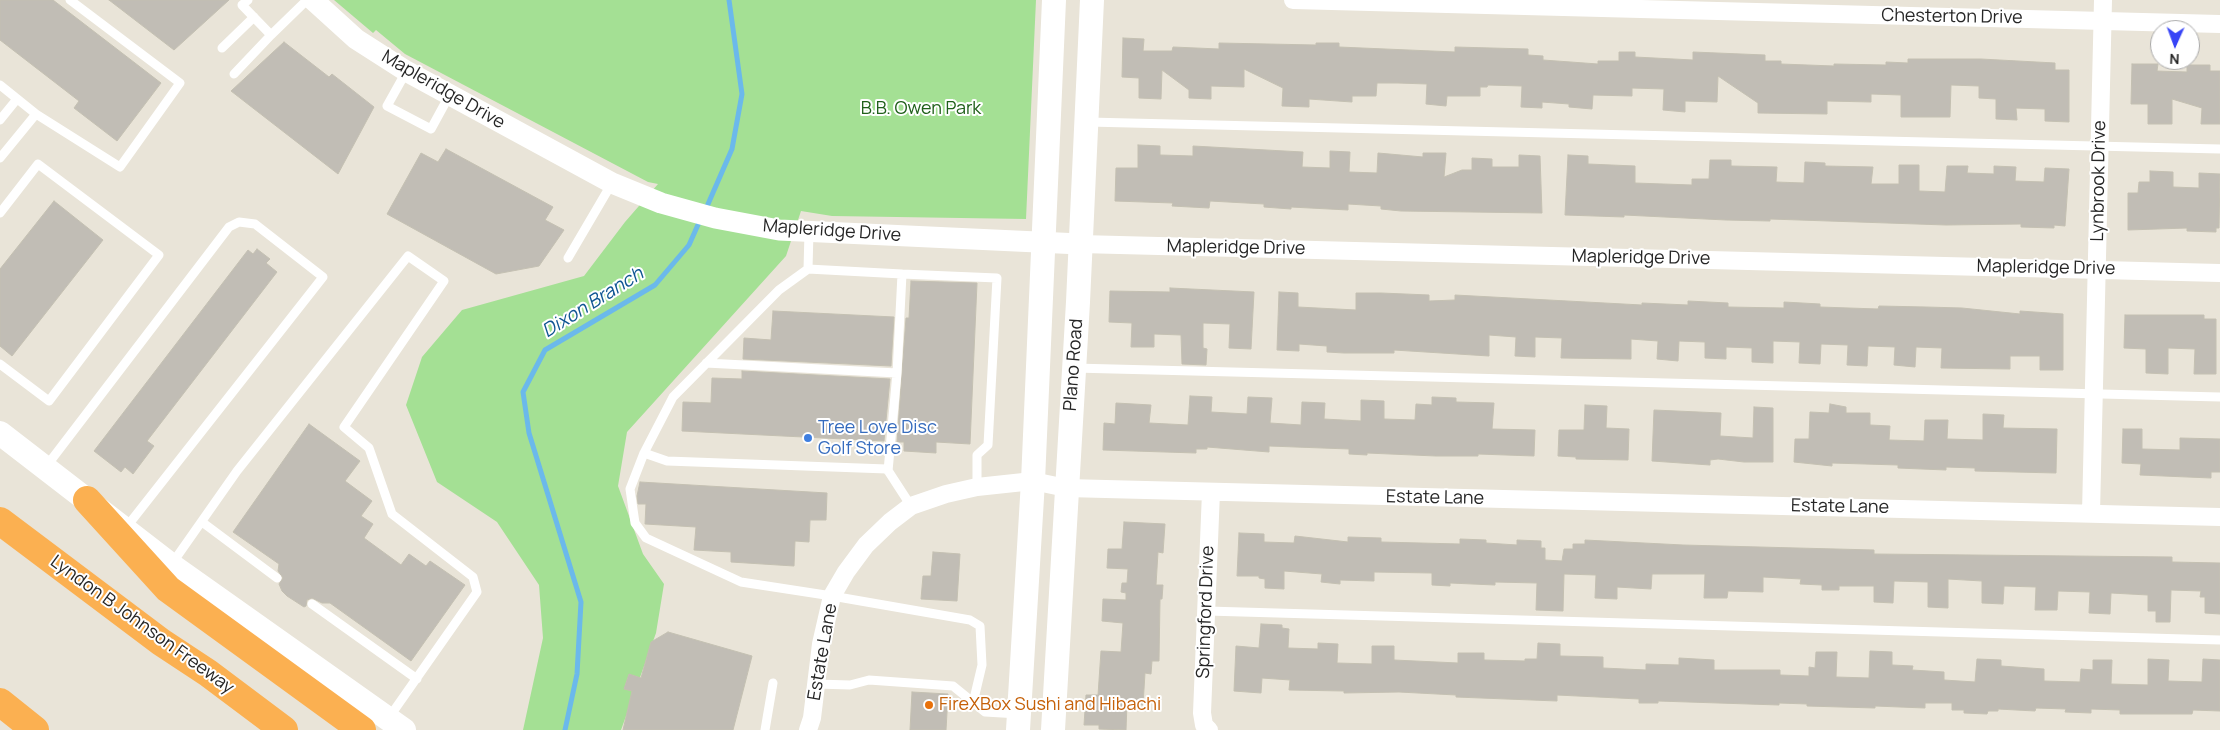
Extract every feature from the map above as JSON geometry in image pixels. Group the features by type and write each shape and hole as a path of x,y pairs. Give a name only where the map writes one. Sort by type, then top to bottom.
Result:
{"highway":[{"path":"87,500 168,589 362,730"},
{"name":"Lyndon B Johnson Freeway","path":"0,520 161,642 208,673 284,730"},
{"path":"0,702 36,730"},
{"path":"0,715 29,730"}],"main road":[{"name":"Plano Road","path":"1019,722 1044,243 1054,0"},
{"name":"Plano Road","path":"1053,730 1074,368 1092,0"},
{"path":"0,433 171,565 396,725"},
{"path":"1021,676 1034,682 1039,694 1040,730"}],"street":[{"name":"Mapleridge Drive","path":"313,0 356,39 406,71 612,183 661,203 750,226 809,232 1044,243 2220,273"},
{"name":"Chesterton Drive","path":"1293,0 1584,4 2220,24"},
{"name":"Lynbrook Drive","path":"2091,513 2103,0"},
{"name":"Estate Lane","path":"808,730 812,718 821,644 832,596 846,572 866,544 911,506 946,494 977,487 1032,481 1066,488 2220,517"},
{"name":"Springford Drive","path":"1209,730 1204,725 1202,713 1211,492"}],"lane":[{"path":"0,85 36,114 120,167 180,83 70,0"},
{"path":"248,0 242,5 271,35"},
{"path":"234,74 307,0"},
{"path":"222,48 254,17"},
{"path":"406,71 387,106 431,130 449,96"},
{"path":"0,120 17,99"},
{"path":"0,158 36,114"},
{"path":"1087,122 2220,149"},
{"path":"0,213 38,164 159,255 57,394 49,401 0,364"},
{"path":"568,258 612,183"},
{"path":"45,468 229,227 239,222 255,224 323,277 125,530"},
{"path":"808,269 809,232"},
{"path":"171,565 237,471 408,256 444,281 344,427 369,448 392,514 473,577 477,592 417,679 396,725"},
{"path":"973,703 982,665 980,626 970,620 741,582 646,538 634,523 630,489 644,452 673,397 778,290 808,269 997,278 988,445 978,455 977,487"},
{"path":"888,471 897,373 902,274"},
{"path":"706,363 897,373"},
{"path":"1074,368 1807,388 2094,393 2220,398"},
{"path":"644,452 667,461 887,469 911,506"},
{"path":"202,522 277,578"},
{"path":"312,604 417,679"},
{"path":"1207,611 2220,640"},
{"path":"816,684 850,685 869,680 953,686 985,712 1019,722"},
{"path":"765,730 773,683"}],"green space":[{"name":"B.B. Owen Park","path":"334,0 1036,0 1026,219 832,216 801,211 786,256 627,432 618,486 643,554 664,584 656,633 621,730 523,730 543,638 539,585 497,522 437,482 406,405 422,357 462,310 584,276 625,222 658,184 648,182 405,54 376,30 373,33"}],"building":[{"path":"0,0 53,0 161,83 117,141 74,108 79,101 0,40"},
{"path":"109,0 229,0 174,50"},
{"path":"1123,38 1144,39 1143,51 1172,51 1173,47 1219,49 1219,43 1316,45 1316,43 1339,43 1339,47 1455,52 1455,47 1528,49 1528,55 1543,56 1543,60 1598,64 1598,61 1619,61 1619,52 1635,52 1635,57 1693,60 1693,52 1765,55 1765,61 1781,61 1781,64 1834,66 1834,64 1886,65 1886,62 1908,63 1908,59 1981,59 2055,63 2055,70 2069,70 2069,122 2045,121 2045,109 2016,108 2017,120 1996,119 1996,99 1979,98 1979,86 1951,85 1950,117 1901,117 1901,95 1871,94 1871,102 1827,101 1827,114 1758,113 1758,103 1718,76 1717,102 1685,101 1685,112 1663,110 1664,89 1632,88 1632,96 1593,95 1592,109 1569,107 1569,104 1542,102 1542,108 1521,107 1522,86 1488,85 1487,87 1480,87 1480,96 1447,96 1446,106 1426,104 1427,84 1398,83 1377,83 1376,96 1352,96 1352,102 1309,99 1309,107 1282,106 1283,88 1244,69 1244,87 1211,86 1211,99 1189,98 1189,90 1162,70 1161,99 1139,98 1139,78 1122,77"},
{"path":"284,42 329,77 332,74 374,107 338,174 231,91"},
{"path":"2132,64 2150,64 2150,70 2187,72 2187,70 2200,70 2200,65 2210,65 2210,71 2220,71 2220,124 2201,124 2202,108 2172,99 2172,124 2148,124 2148,104 2131,104"},
{"path":"1138,145 1160,146 1160,155 1193,156 1193,146 1303,152 1302,167 1330,168 1330,151 1350,152 1349,172 1377,173 1378,153 1423,157 1423,153 1446,153 1444,177 1462,170 1472,170 1472,158 1492,159 1492,167 1519,167 1519,155 1540,156 1542,213 1401,211 1381,209 1381,206 1348,204 1348,210 1291,207 1291,209 1264,207 1264,204 1210,201 1209,208 1172,206 1173,203 1115,201 1116,168 1138,168"},
{"path":"446,149 553,207 545,220 564,230 539,266 496,274 387,214 421,153 438,162"},
{"path":"1568,155 1588,156 1588,164 1635,166 1635,183 1692,185 1692,179 1709,179 1710,160 1731,160 1731,166 1777,167 1776,182 1804,183 1805,162 1825,163 1825,166 1873,167 1871,184 1899,184 1899,165 1919,165 1919,191 1945,192 1947,166 1968,166 1967,173 1994,174 1994,166 2016,167 2015,181 2044,182 2045,168 2069,169 2065,226 2054,225 2054,228 2021,227 2021,224 1946,225 1770,219 1770,221 1726,220 1624,215 1624,217 1565,215"},
{"path":"2150,171 2173,172 2173,187 2199,188 2199,173 2220,174 2219,228 2216,228 2216,232 2187,231 2187,228 2128,230 2128,193 2138,193 2139,182 2150,182"},
{"path":"54,201 103,240 12,356 0,346 0,269"},
{"path":"257,249 270,259 266,263 277,272 147,441 154,446 133,474 125,467 121,472 94,451 248,250 253,254"},
{"path":"911,281 977,283 970,444 936,442 936,453 904,451 904,442 897,442 906,318 909,318"},
{"path":"1170,288 1254,292 1251,349 1229,348 1230,324 1203,323 1203,348 1207,349 1206,365 1182,364 1181,335 1154,334 1154,347 1131,347 1132,323 1109,322 1110,291 1170,292"},
{"path":"1279,292 1298,293 1298,307 1356,310 1356,293 1381,293 1429,295 1429,301 1455,300 1455,295 1642,305 1642,303 1688,305 1688,301 1728,303 1728,307 1784,308 1784,302 1820,304 1820,307 1878,309 1879,306 1962,308 2020,314 2020,311 2063,314 2063,370 2040,370 2040,356 2010,356 2010,369 1941,368 1942,348 1916,347 1915,367 1894,365 1895,347 1868,346 1867,366 1847,365 1848,345 1821,344 1820,364 1799,363 1800,342 1773,341 1773,363 1752,362 1752,348 1726,347 1726,359 1705,358 1705,342 1679,341 1678,361 1657,359 1658,341 1631,339 1631,359 1561,358 1562,338 1535,337 1535,357 1515,356 1516,337 1489,335 1489,356 1394,350 1394,353 1327,352 1327,346 1299,344 1299,351 1277,350"},
{"path":"773,311 894,317 891,366 743,359 744,338 771,340"},
{"path":"2125,315 2204,315 2204,319 2216,319 2216,374 2194,374 2195,349 2168,348 2168,374 2146,373 2146,349 2124,348"},
{"path":"742,371 890,379 884,441 682,431 683,402 711,403 712,378 742,379"},
{"path":"1190,396 1212,397 1211,412 1247,414 1248,397 1272,398 1270,423 1301,425 1302,402 1325,403 1324,419 1361,421 1361,400 1384,401 1384,419 1415,420 1416,404 1432,405 1432,397 1456,398 1456,402 1494,403 1492,429 1535,430 1534,456 1478,454 1478,456 1436,456 1367,453 1367,455 1349,454 1349,449 1269,446 1269,452 1207,447 1207,449 1196,449 1196,453 1103,450 1104,423 1115,424 1116,403 1151,405 1149,423 1188,425"},
{"path":"1830,404 1846,407 1846,413 1870,413 1870,425 1890,426 1889,440 1924,441 1925,420 1948,420 1947,439 1983,440 1983,414 2004,415 2003,428 2057,429 2056,473 1975,471 1975,468 1946,467 1946,470 1898,468 1898,465 1832,463 1832,466 1794,462 1795,439 1809,439 1810,412 1829,413"},
{"path":"1585,405 1607,406 1606,428 1629,429 1628,460 1576,459 1576,457 1558,456 1559,430 1584,430"},
{"path":"1754,407 1773,408 1773,462 1744,462 1718,459 1710,460 1710,465 1652,461 1654,410 1721,413 1720,436 1753,438"},
{"path":"309,424 360,461 345,481 372,501 361,516 373,524 364,538 401,565 409,554 426,566 430,561 465,585 411,661 330,603 322,603 312,598 307,600 304,607 287,596 279,584 283,578 278,571 279,564 233,532"},
{"path":"2123,429 2142,429 2142,449 2180,450 2180,438 2220,439 2220,472 2211,472 2211,478 2140,475 2141,464 2122,463"},
{"path":"640,482 827,493 826,520 810,520 809,542 795,541 794,566 731,562 731,552 694,550 696,527 645,524 646,504 638,504 637,496"},
{"path":"1124,522 1165,524 1163,553 1158,552 1156,585 1163,585 1162,599 1160,599 1159,661 1152,661 1151,674 1145,673 1143,705 1127,703 1126,730 1099,729 1099,725 1084,725 1086,695 1098,695 1101,651 1121,652 1123,623 1102,621 1103,599 1126,600 1126,593 1121,592 1122,583 1127,583 1128,569 1107,568 1108,549 1122,549"},
{"path":"1239,533 1264,534 1264,542 1294,543 1295,536 1348,542 1348,537 1381,538 1381,542 1460,544 1460,539 1486,540 1486,543 1517,545 1517,540 1541,541 1541,548 1545,548 1545,560 1562,561 1564,549 1573,549 1573,544 1585,544 1585,540 1683,545 1874,550 1874,554 2172,557 2172,562 2220,563 2220,614 2205,613 2205,597 2200,597 2201,591 2171,590 2170,622 2156,622 2156,611 2148,611 2148,595 2111,593 2110,614 2089,613 2090,592 2058,591 2057,610 2035,610 2036,587 2004,586 2003,604 1982,603 1982,581 1948,579 1948,608 1928,607 1928,582 1894,581 1893,603 1874,602 1874,586 1839,586 1839,590 1822,590 1822,585 1800,584 1801,579 1763,577 1763,592 1728,591 1727,598 1704,598 1705,574 1652,574 1651,589 1617,587 1617,599 1595,598 1596,575 1564,574 1563,611 1536,610 1537,583 1495,582 1495,585 1450,583 1450,586 1432,585 1432,573 1374,572 1374,581 1340,580 1340,584 1321,582 1322,574 1284,571 1284,589 1265,588 1265,579 1259,578 1259,576 1237,576"},
{"path":"933,552 960,554 957,601 921,599 923,576 931,576"},
{"path":"1261,624 1282,625 1282,628 1289,629 1288,648 1318,649 1318,643 1338,644 1337,663 1372,664 1372,646 1394,646 1394,660 1458,663 1458,653 1484,653 1484,660 1525,661 1525,659 1537,659 1538,643 1560,644 1560,656 1603,657 1603,668 1646,670 1646,664 1679,665 1679,658 1714,660 1714,670 1780,670 1780,675 1809,676 1809,667 1815,668 1816,652 1837,652 1836,677 1869,678 1870,651 1892,652 1892,665 1913,666 1912,670 1944,672 1944,680 1975,682 1977,659 2001,660 2001,666 2044,669 2044,681 2080,682 2081,669 2093,670 2093,660 2112,660 2111,684 2148,685 2148,659 2169,660 2168,681 2202,682 2203,659 2220,660 2220,711 2193,710 2192,714 2120,714 2120,710 2091,709 2091,713 2065,712 2066,709 2036,708 2035,711 1998,709 1998,711 1988,711 1987,714 1964,713 1964,710 1952,710 1952,703 1925,703 1925,708 1875,706 1875,708 1807,706 1807,704 1779,703 1779,705 1658,701 1658,703 1639,703 1639,699 1557,695 1557,701 1456,697 1456,695 1399,692 1344,693 1344,691 1289,690 1290,680 1262,678 1261,693 1234,691 1236,646 1259,648"},
{"path":"668,632 752,656 733,730 623,730 632,691 624,689 629,674 641,678 651,642"},
{"name":"FireXBox Sushi and Hibachi","path":"912,692 948,694 946,730 910,730"}],"waterway":[{"name":"Dixon Branch","path":"705,211 732,149 742,94 729,0"},
{"name":"Dixon Branch","path":"565,730 577,674 581,602 529,433 523,392 545,350 655,285 689,245 701,218"}],"place":[{"name":"Tree Love Disc Golf Store","path":"808,438"},
{"name":"FireXBox Sushi and Hibachi","path":"929,705"}]}
